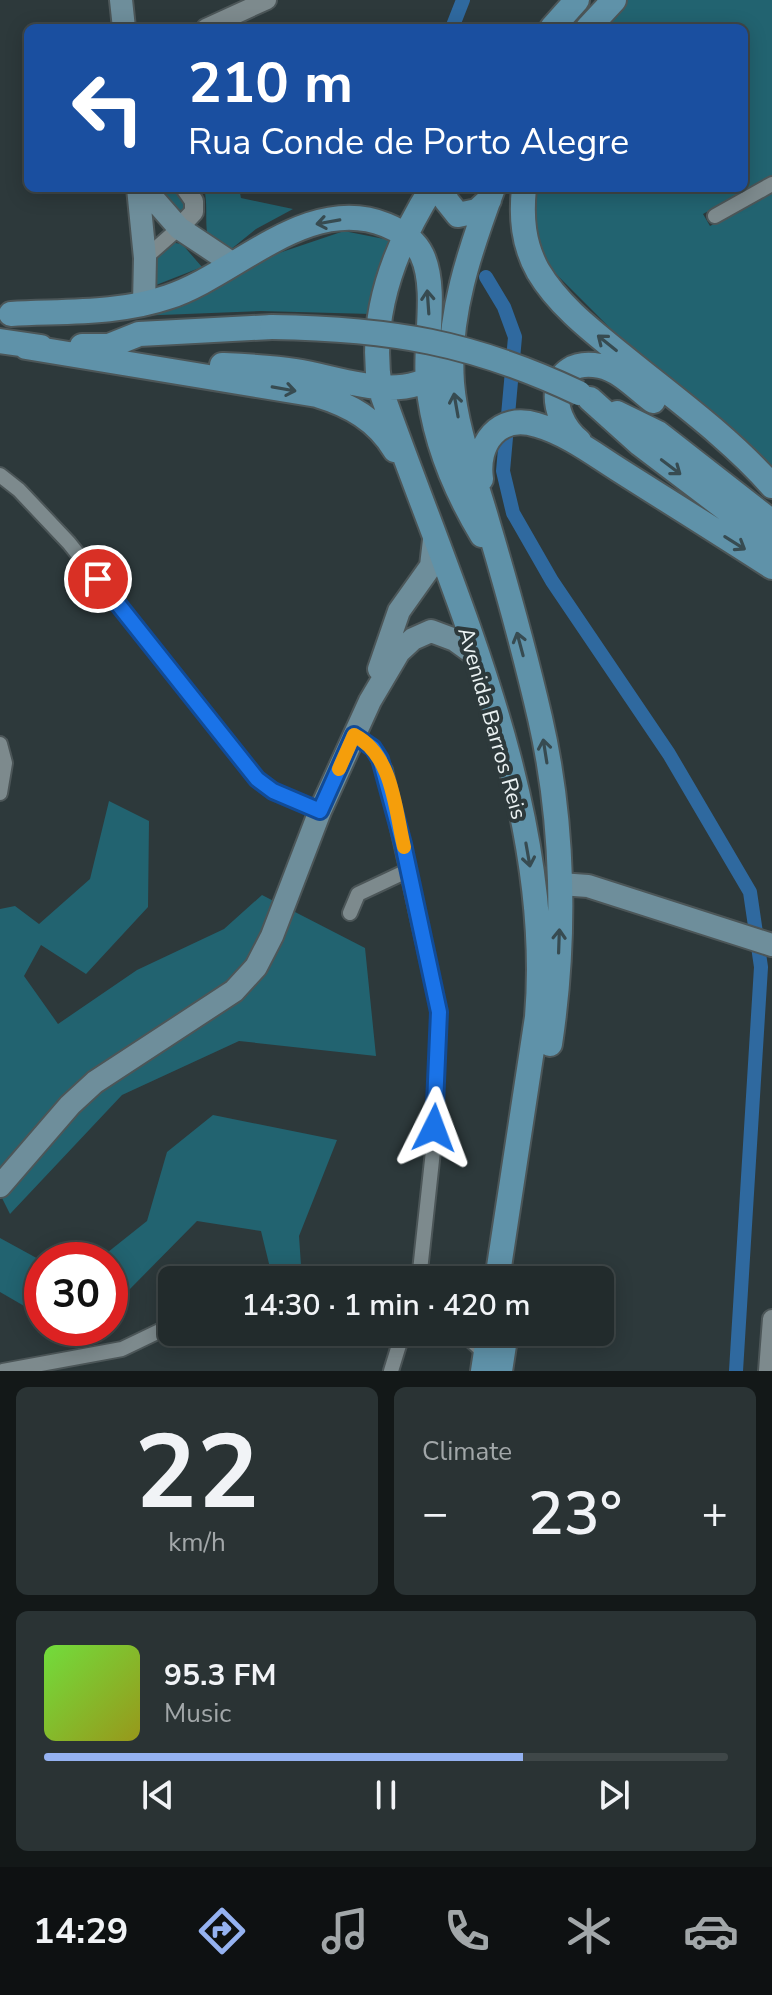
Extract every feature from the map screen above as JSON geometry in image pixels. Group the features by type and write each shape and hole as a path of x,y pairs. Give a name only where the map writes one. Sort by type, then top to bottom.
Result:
{"main road":[{"path":"121,0 124,24"},
{"path":"556,24 577,0"},
{"path":"592,24 614,0"},
{"path":"141,192 144,304"},
{"path":"145,192 179,228 233,264"},
{"name":"Avenida Barros Reis","path":"429,192 403,233 379,312 376,362 380,388 477,656 520,814 539,934 537,1017 499,1266"},
{"path":"445,192 446,200 458,215 477,211 491,194"},
{"path":"524,192 521,215 525,240 538,270 565,307 712,429 772,486"},
{"name":"Avenida Barros Reis","path":"491,194 474,239 455,327 452,384 461,435 488,521 541,719 560,884 557,998 516,1266"},
{"path":"6,312 144,304 194,287 270,241 328,221 373,220 403,233 416,245 426,271 427,380 448,471 498,561"},
{"path":"6,312 110,325 139,334"},
{"path":"26,347 109,346 139,334 272,327 367,332 454,345 505,360 658,433 772,522"},
{"path":"124,363 169,361 294,370 380,388 427,380 439,373 455,327"},
{"path":"0,341 337,401 362,414 386,434 412,478"},
{"path":"597,456 566,430 555,402 556,389 567,372 585,364 618,374 772,499"},
{"path":"584,396 640,444 772,544"},
{"path":"488,521 479,464 481,452 491,433 500,427 521,422 537,425 597,456 772,567"},
{"path":"370,701 392,626 431,566 434,540"},
{"path":"412,593 415,618 431,631 455,640 477,656"},
{"path":"0,1186 70,1105 95,1082 246,980 272,936 320,811 370,701 399,652 413,639 431,631"},
{"path":"539,934 550,901 560,884 588,886 772,945"}],"street":[{"path":"215,24 267,0"},
{"path":"715,216 772,184"},
{"path":"145,258 192,216 194,208 187,192"},
{"path":"0,475 69,543 257,779 273,791 320,811"},
{"path":"354,735 373,748 385,770 439,1012 425,1266"},
{"path":"0,744 5,763 0,793"},
{"path":"350,913 358,894 409,870"},
{"path":"768,1371 772,1319"},
{"path":"3,1371 122,1349 158,1332"},
{"path":"391,1371 399,1346"}],"shaded area":[{"path":"625,0 772,0 772,175 748,189 748,24 604,24"},
{"path":"162,192 177,192 183,199 186,210 179,218"},
{"path":"205,192 240,192 241,198 293,209 256,229 230,250 210,244"},
{"path":"532,192 742,192 703,214 710,226 772,193 772,473 639,357 543,261 529,215"},
{"path":"344,231 389,240 371,314 261,311 110,317 181,301 279,253"},
{"path":"169,242 182,244 202,267 151,287 154,259"},
{"path":"109,801 149,821 148,907 86,974 41,945 24,976 58,1024 137,970 224,929 262,895 365,948 376,1056 239,1041 122,1095 10,1214 0,1194 0,909 15,906 39,924 90,879"},
{"path":"213,1115 337,1140 299,1236 301,1266 270,1266 261,1231 197,1221 128,1291 128,1242 121,1242 147,1221 167,1152"},
{"path":"0,1238 24,1251 24,1306 0,1292"}],"waterway":[{"path":"454,24 463,0"},
{"path":"486,277 504,307 515,337 503,471 513,513 552,581 669,754 750,892 761,967 736,1371"}],"slow traffic":[{"path":"339,769 354,735 373,748 385,770 404,847"}],"route":[{"path":"98,579 190,692 248,770 273,791 320,811 354,735 373,748 380,759 403,844 439,1012 434,1128"}]}
